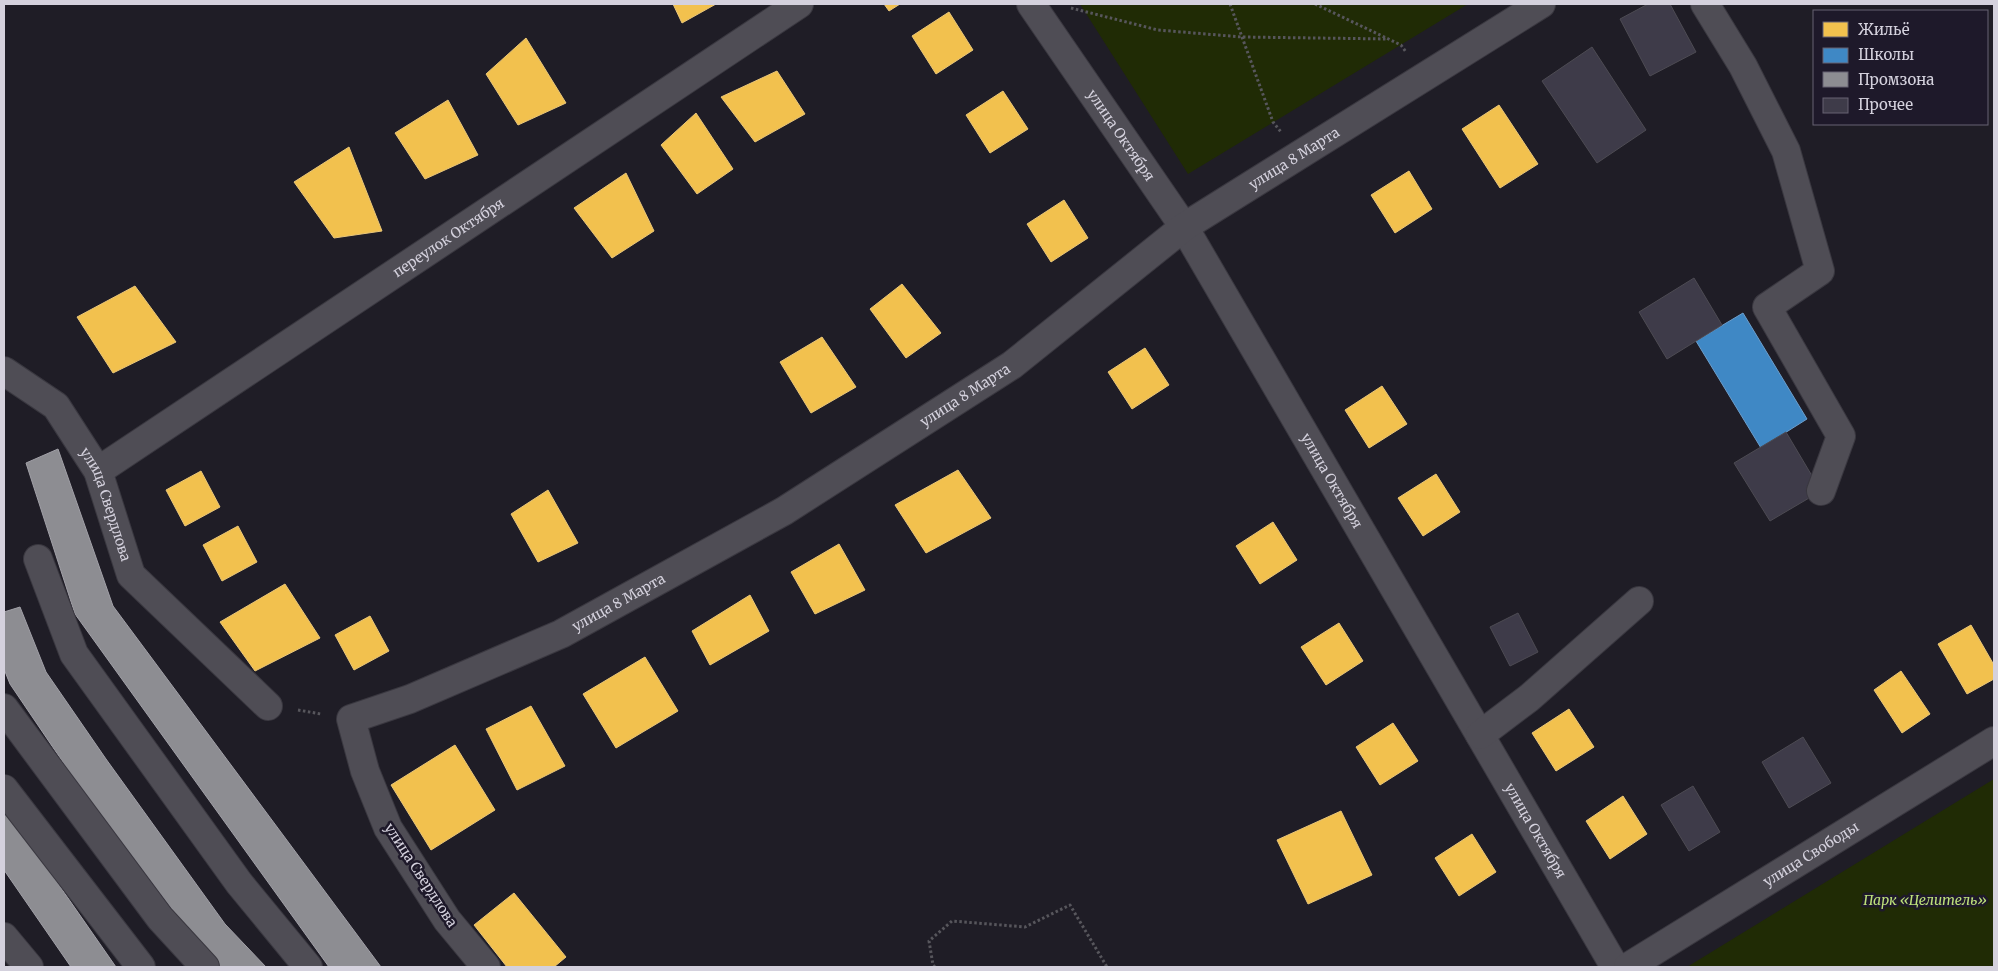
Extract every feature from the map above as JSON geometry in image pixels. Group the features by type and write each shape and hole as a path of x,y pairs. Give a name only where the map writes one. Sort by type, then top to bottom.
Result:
{"street":[{"name":"переулок Октября","path":"98,471 800,4"},
{"name":"улица Октября","path":"1031,4 1184,228 1615,967"},
{"name":"улица 8 Марта","path":"351,719 410,700 562,634 784,511 1012,365 1184,228 1541,4"},
{"path":"1705,4 1743,66 1786,151 1820,271 1767,307 1841,436 1821,490"},
{"name":"улица Свердлова","path":"4,371 56,406 98,471 131,575 268,706"},
{"path":"38,558 74,654 239,883 308,967"},
{"path":"1480,735 1529,698 1640,601"},
{"path":"4,708 160,918 205,967"},
{"name":"улица Свердлова","path":"351,719 365,771 388,828 447,920 486,967"},
{"name":"улица Свободы","path":"1628,967 1994,741"},
{"path":"4,789 141,967"},
{"path":"4,937 29,967"}],"path":[{"path":"1230,4 1273,122 1286,138"},
{"path":"1315,4 1402,45 1412,59"},
{"path":"1068,7 1158,30 1242,37 1389,39"},
{"path":"268,706 351,719"},
{"path":"935,967 933,966 929,941 952,921 1026,926 1070,905 1108,967"}],"green space":[{"path":"1080,4 1468,4 1188,174"},
{"name":"Парк «Целитель»","path":"1994,779 1994,967 1687,967"}],"building: Жильё":[{"path":"673,4 716,4 682,23"},
{"path":"884,4 900,4 889,11"},
{"path":"949,12 973,50 936,74 912,36"},
{"path":"526,38 566,103 518,125 486,74"},
{"path":"777,71 805,114 755,142 721,97"},
{"path":"1003,91 1028,129 990,153 966,115"},
{"path":"448,100 478,155 425,179 395,133"},
{"path":"1499,105 1538,164 1500,188 1462,129"},
{"path":"696,113 733,169 697,194 661,145"},
{"path":"349,147 382,231 334,238 294,182"},
{"path":"1409,171 1432,209 1395,233 1371,195"},
{"path":"626,173 654,231 612,258 574,208"},
{"path":"1064,200 1088,238 1051,262 1027,224"},
{"path":"902,284 941,333 906,358 870,309"},
{"path":"135,286 176,342 113,373 77,317"},
{"path":"822,337 856,387 811,413 780,362"},
{"path":"1145,348 1169,385 1132,409 1108,372"},
{"path":"1382,386 1407,424 1369,448 1345,410"},
{"path":"958,470 991,518 926,553 895,505"},
{"path":"201,471 220,507 185,526 166,490"},
{"path":"1436,474 1460,512 1423,536 1398,498"},
{"path":"548,490 578,543 538,562 511,514"},
{"path":"1273,522 1297,560 1260,584 1236,546"},
{"path":"238,526 257,562 222,581 203,545"},
{"path":"839,544 865,590 815,614 791,572"},
{"path":"285,584 320,638 255,671 220,622"},
{"path":"750,595 769,631 710,665 692,631"},
{"path":"370,616 389,651 354,670 335,635"},
{"path":"1339,623 1363,661 1326,685 1301,647"},
{"path":"1971,625 1994,665 1994,679 1967,694 1938,644"},
{"path":"645,657 678,711 616,748 583,694"},
{"path":"1901,671 1930,714 1902,733 1874,690"},
{"path":"531,706 565,766 517,790 486,729"},
{"path":"1569,709 1594,747 1556,771 1532,733"},
{"path":"1393,723 1418,761 1380,785 1356,747"},
{"path":"455,745 495,810 431,850 391,785"},
{"path":"1623,796 1647,834 1610,859 1586,821"},
{"path":"1341,811 1372,875 1308,904 1277,840"},
{"path":"1472,834 1496,872 1459,896 1435,858"},
{"path":"514,893 566,957 554,967 507,967 474,925"}],"building: Школы":[{"path":"1743,313 1807,419 1761,448 1696,341"}],"building: Промзона":[{"path":"58,449 113,606 381,967 329,967 75,614 26,463"},
{"path":"20,607 46,672 225,924 266,967 219,967 199,945 73,777 10,684 4,669 4,612"},
{"path":"4,806 116,967 71,967 4,870"}],"building: Прочее":[{"path":"1648,4 1670,4 1696,52 1650,76 1620,19"},
{"path":"1592,47 1646,130 1597,163 1542,81"},
{"path":"1694,278 1722,325 1667,359 1639,312"},
{"path":"1786,432 1821,491 1770,521 1734,463"},
{"path":"1518,613 1538,652 1510,666 1490,627"},
{"path":"1803,737 1831,783 1789,808 1762,762"},
{"path":"1693,786 1720,832 1689,851 1661,805"}]}
